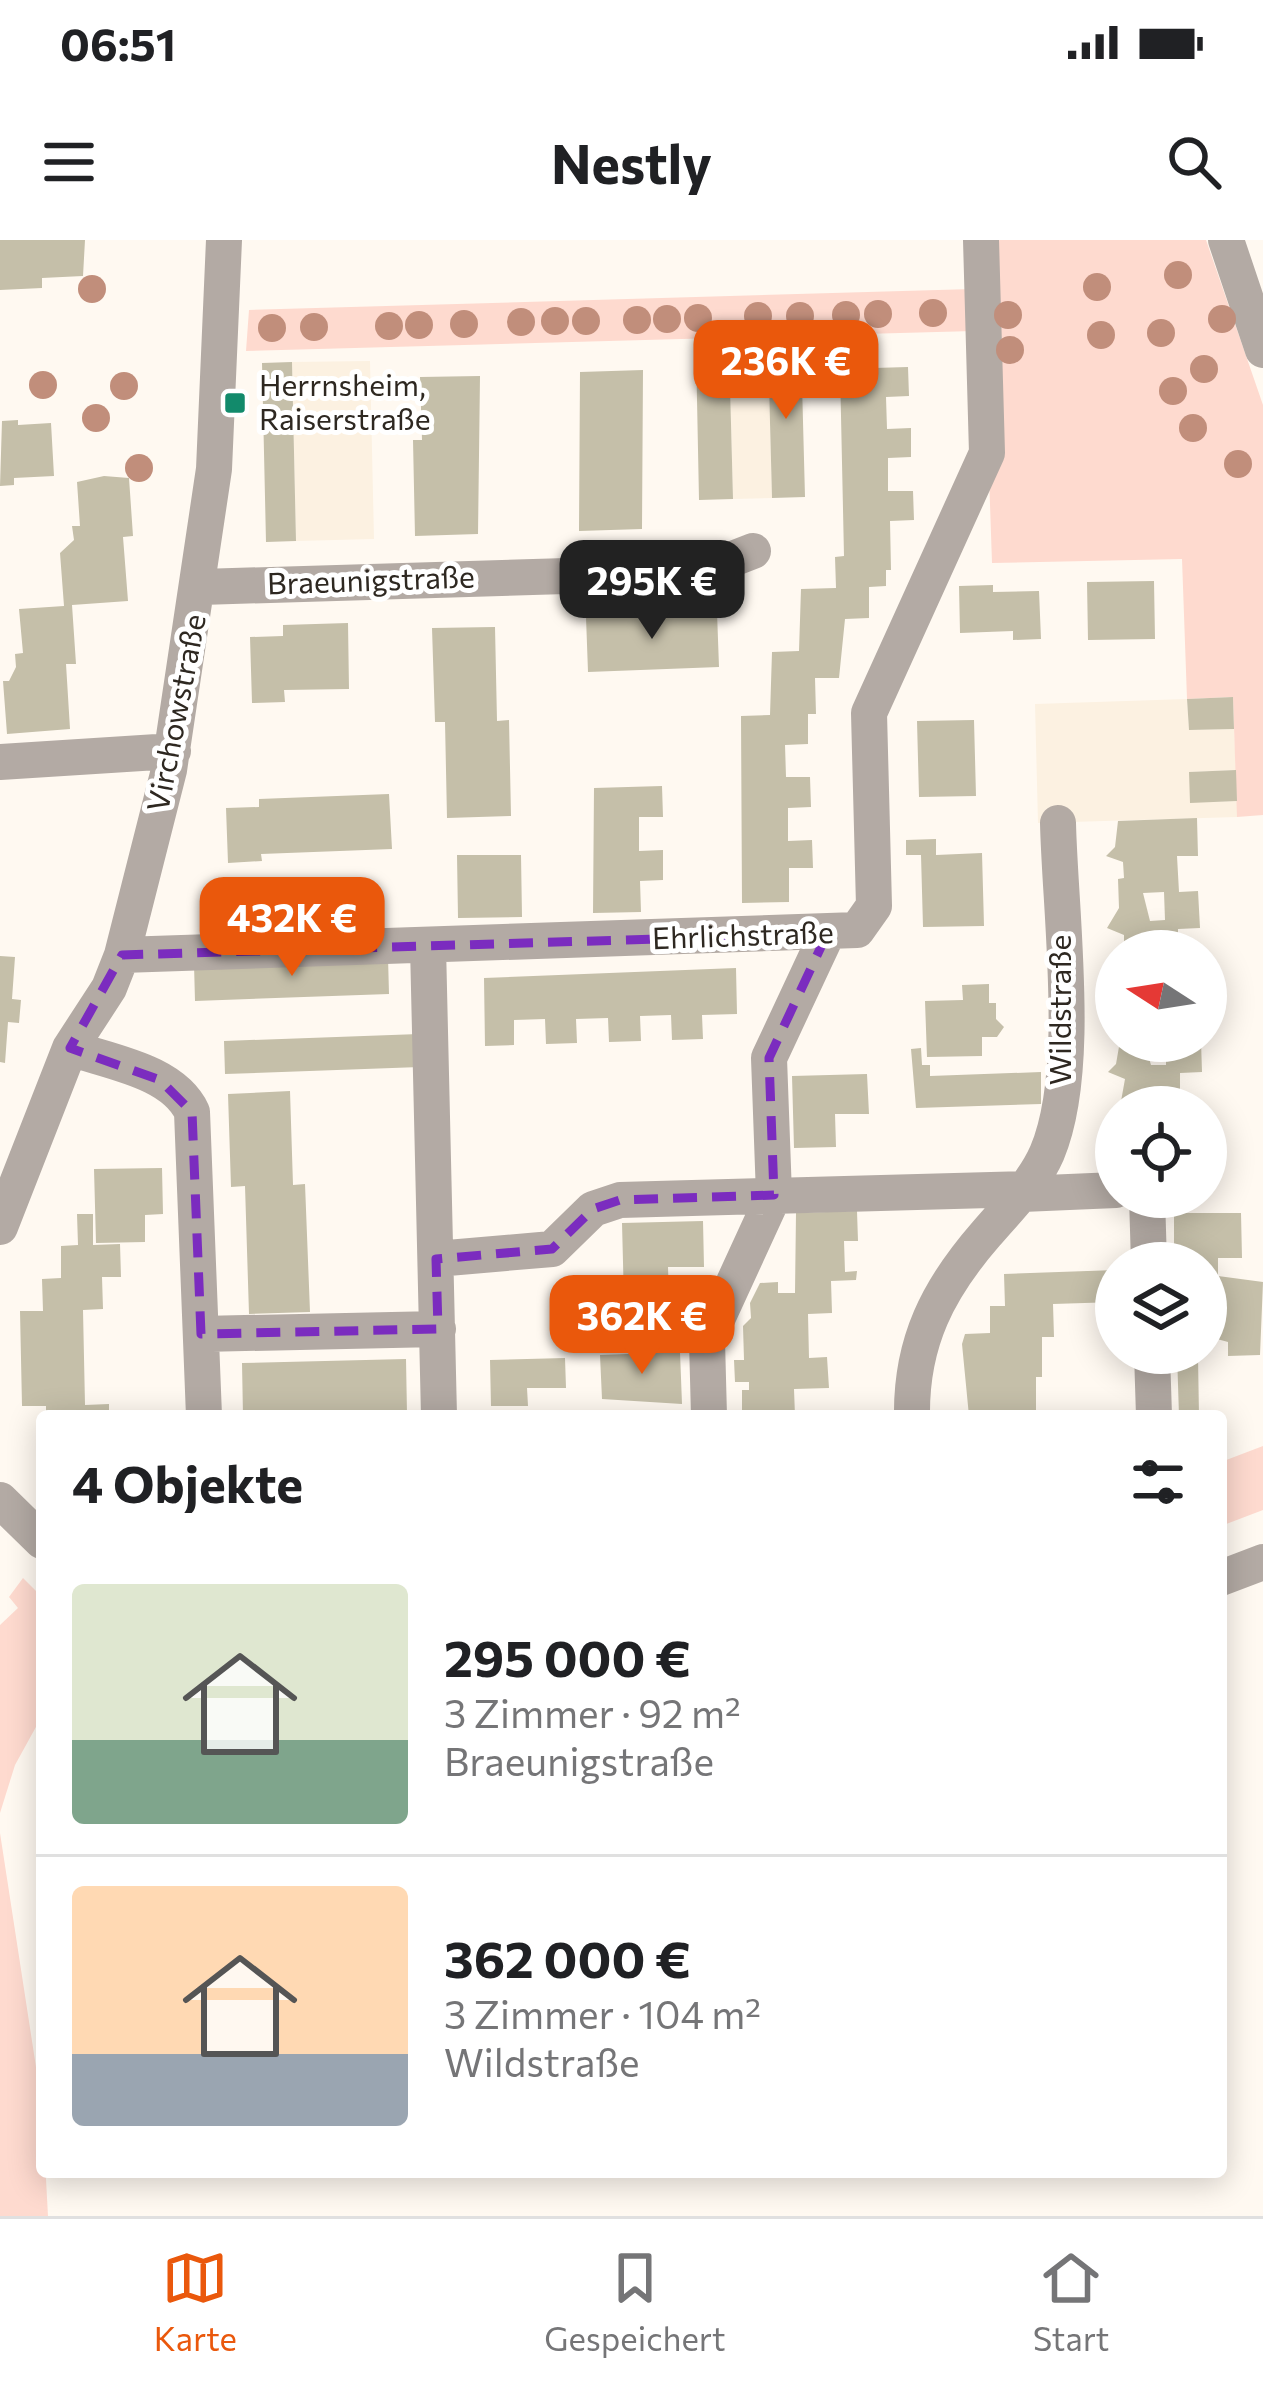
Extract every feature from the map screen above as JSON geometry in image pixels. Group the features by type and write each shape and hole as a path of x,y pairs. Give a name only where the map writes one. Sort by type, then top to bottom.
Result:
{"street":[{"name":"Virchowstraße","path":"0,1227 70,1048 109,988 122,955 173,751 200,586 220,401 224,240"},
{"name":"Ehrlichstraße","path":"122,955 857,930 874,906 869,713 987,453 981,240"},
{"path":"1226,240 1263,350"},
{"name":"Braeunigstraße","path":"200,586 698,572 753,551"},
{"path":"0,762 173,751"},
{"name":"Wildstraße","path":"913,1410 913,1372 926,1319 984,1235 1024,1192 1046,1156 1062,1094 1058,823"},
{"path":"709,1410 707,1341 774,1195 769,1058 827,934"},
{"path":"428,946 439,1410"},
{"path":"70,1048 160,1080 186,1098 192,1112 204,1410"},
{"path":"436,1259 552,1249 593,1209 620,1200 1095,1190"},
{"path":"201,1334 438,1329"},
{"path":"1153,1374 1154,1410"},
{"path":"0,1500 36,1535"},
{"path":"1227,1576 1263,1562"}],"highlighted area":[{"path":"827,934 769,1058 774,1195 620,1200 593,1209 552,1249 436,1259 438,1329 201,1334 192,1112 160,1080 70,1048 122,955"}],"shaded area":[{"path":"981,240 1206,240 1263,405 1263,815 1237,817 1233,697 1187,699 1182,559 992,563"},
{"path":"973,289 974,331 246,351 249,310"},
{"path":"768,347 772,498 733,499 729,348"},
{"path":"370,361 374,539 296,541 292,362"},
{"path":"1187,699 1189,730 1234,729 1236,770 1190,772 1190,802 1237,801 1237,817 1038,823 1035,704"},
{"path":"1263,1446 1263,1510 1227,1524 1227,1460"},
{"path":"23,1578 36,1591 36,1727 15,1765 0,1813 0,1625 18,1608 9,1597"},
{"path":"0,1833 36,2067 36,2178 46,2178 48,2216 0,2216"}],"building":[{"path":"0,240 85,240 83,276 42,278 42,288 0,290"},
{"path":"801,346 805,497 772,498 768,347"},
{"path":"729,348 733,499 699,500 696,349"},
{"path":"292,362 296,541 266,542 262,363"},
{"path":"908,367 909,396 886,397 887,429 911,428 911,457 888,458 888,491 913,491 914,520 890,521 891,570 886,570 886,586 869,587 869,618 845,619 839,678 815,678 816,714 808,714 808,744 785,745 786,777 810,777 811,807 788,808 788,841 812,840 813,868 789,868 789,902 742,903 741,716 770,715 772,652 799,651 801,589 836,588 835,557 844,556 840,369"},
{"path":"643,370 642,529 579,531 580,372"},
{"path":"480,376 478,534 415,536 413,440 422,440 420,377"},
{"path":"18,420 18,425 51,423 54,476 14,478 14,485 0,486 2,421"},
{"path":"104,476 129,478 133,536 123,537 128,601 72,605 76,664 66,664 70,729 7,734 3,681 9,681 16,667 15,654 23,653 19,609 64,606 60,553 74,540 72,526 80,526 77,482"},
{"path":"1154,581 1155,639 1088,640 1087,582"},
{"path":"993,585 993,592 1039,591 1041,639 1013,640 1013,631 960,633 959,586"},
{"path":"717,612 719,667 588,672 586,617"},
{"path":"348,623 349,689 284,690 285,702 252,703 250,637 283,636 283,625"},
{"path":"495,627 497,721 509,720 511,816 447,818 445,722 435,722 432,628"},
{"path":"1233,697 1234,729 1189,730 1187,699"},
{"path":"974,720 976,796 919,797 917,721"},
{"path":"1236,770 1237,801 1190,803 1189,772"},
{"path":"662,786 663,817 639,817 639,851 663,850 663,880 640,881 641,912 593,913 594,788"},
{"path":"389,794 392,849 261,854 262,861 228,863 226,808 259,807 259,799"},
{"path":"1197,818 1198,856 1177,856 1179,892 1198,891 1200,928 1107,928 1119,908 1118,879 1124,878 1123,862 1106,856 1115,847 1118,821","holes":["1164,892 1165,920 1150,921 1143,893"]},
{"path":"936,839 936,855 982,853 984,926 923,927 921,855 906,855 906,840"},
{"path":"457,855 521,855 522,917 458,918"},
{"path":"0,956 15,957 12,999 21,1000 19,1023 8,1022 5,1063 0,1062"},
{"path":"388,957 389,994 195,1001 194,964"},
{"path":"736,968 737,1014 702,1015 703,1039 672,1040 671,1015 640,1016 641,1041 609,1042 608,1018 576,1019 577,1043 546,1044 545,1019 514,1020 514,1045 485,1046 484,978"},
{"path":"989,984 989,1003 996,1003 996,1019 1004,1027 997,1037 982,1037 982,1056 927,1057 925,1001 963,1000 962,985"},
{"path":"419,1034 420,1067 225,1074 224,1041"},
{"path":"921,1048 922,1065 930,1065 930,1076 1041,1072 1041,1104 916,1108 911,1049"},
{"path":"1202,1062 1202,1072 1180,1073 1180,1086 1124,1086 1125,1079 1108,1072 1116,1064"},
{"path":"867,1074 869,1114 835,1114 836,1147 794,1148 792,1076"},
{"path":"290,1091 293,1185 305,1184 310,1312 249,1314 245,1186 231,1187 228,1094"},
{"path":"162,1168 163,1214 145,1215 145,1242 96,1243 94,1169"},
{"path":"857,1211 858,1241 844,1241 845,1272 857,1271 856,1280 831,1281 832,1313 808,1314 809,1358 827,1357 829,1388 794,1389 795,1410 742,1410 742,1390 749,1390 749,1382 735,1382 734,1360 744,1360 743,1326 751,1318 750,1303 760,1283 778,1282 778,1293 795,1293 796,1213"},
{"path":"1227,1213 1241,1213 1242,1258 1227,1258 1227,1242 1174,1242 1174,1218 1227,1218"},
{"path":"77,1214 93,1214 93,1245 120,1244 121,1277 102,1277 103,1309 83,1310 85,1405 109,1404 109,1410 22,1406 20,1311 43,1311 42,1279 61,1278 61,1246 78,1245"},
{"path":"703,1221 704,1267 668,1267 669,1299 624,1301 622,1223"},
{"path":"1095,1271 1095,1303 1053,1304 1054,1337 1042,1337 1036,1410 968,1410 965,1334 990,1333 990,1306 1005,1306 1004,1274"},
{"path":"1227,1277 1263,1282 1260,1355 1228,1356"},
{"path":"680,1352 682,1404 602,1399 600,1355"},
{"path":"565,1358 566,1388 527,1388 528,1406 491,1406 490,1360"},
{"path":"406,1359 407,1410 243,1410 242,1363"},
{"path":"1178,1374 1198,1374 1199,1410 1179,1410"}],"place":[{"name":"Herrnsheim, Raiserstraße","path":"235,403"}]}
